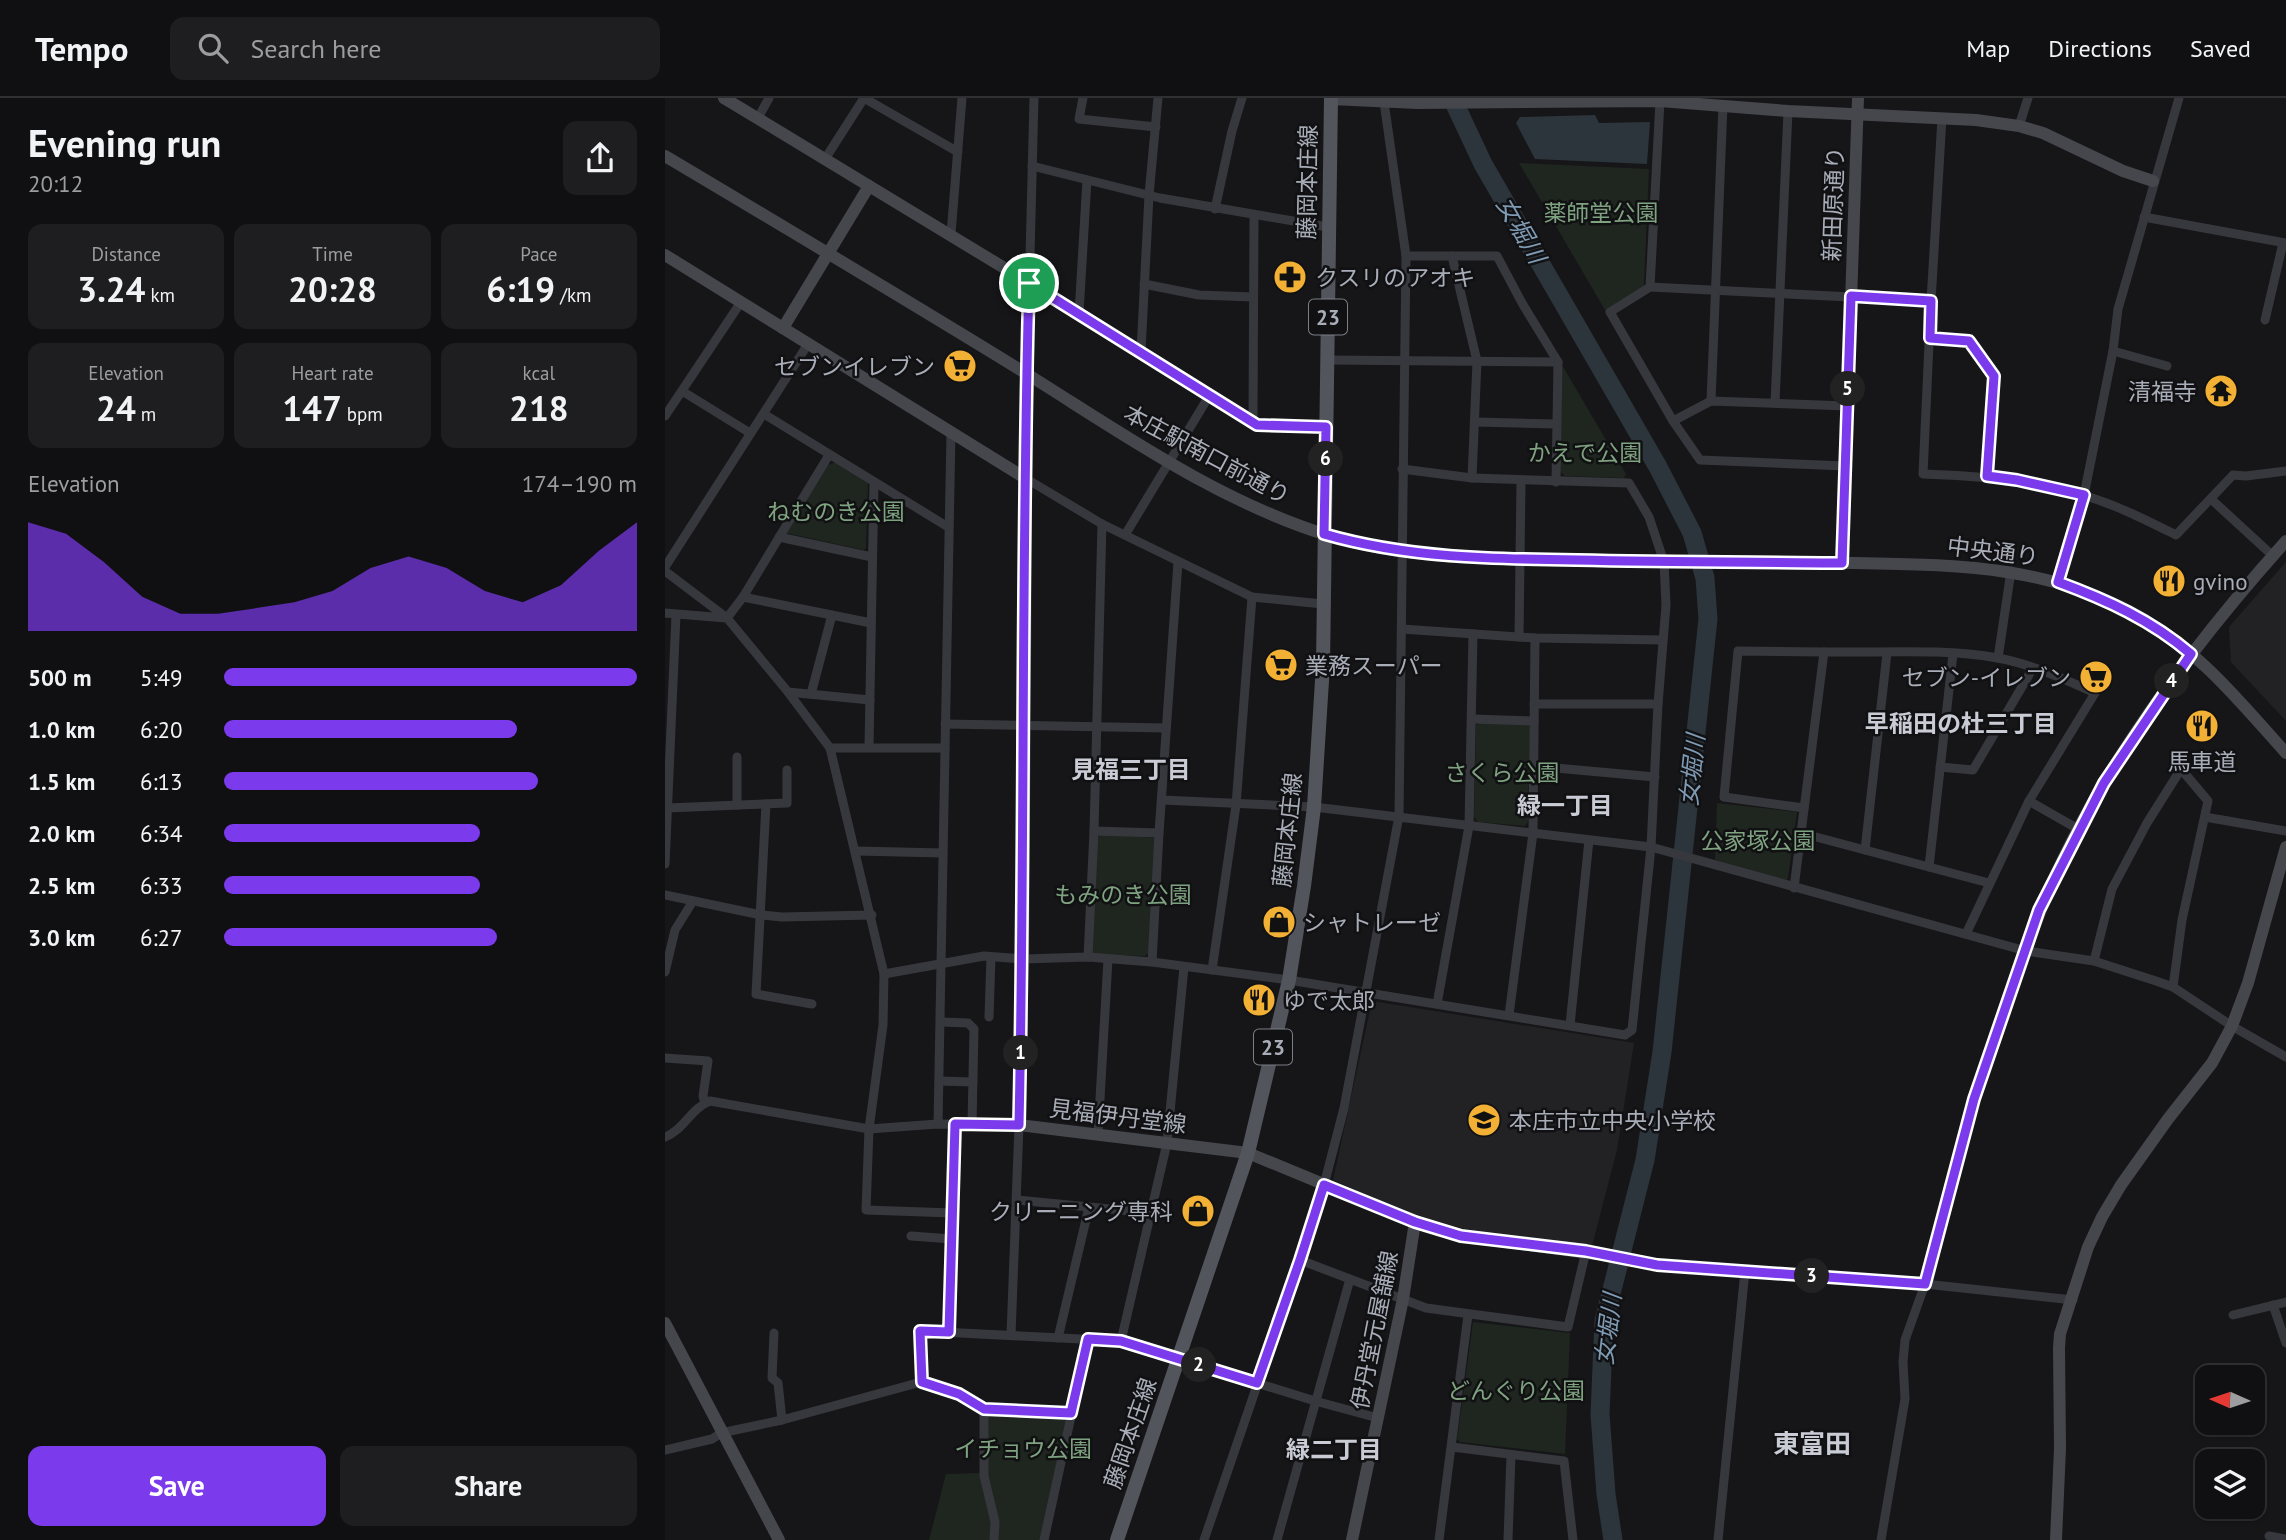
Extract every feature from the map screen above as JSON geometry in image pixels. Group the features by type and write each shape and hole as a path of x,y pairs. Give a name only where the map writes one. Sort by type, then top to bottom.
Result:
{"main road":[{"name":"藤岡本庄線","path":"1117,1540 1248,1153 1289,980 1304,886 1314,807 1322,666 1331,99"}],"street":[{"path":"725,98 951,234 1257,425 1326,427"},
{"path":"758,118 769,98"},
{"path":"825,159 864,98 958,152"},
{"path":"951,234 962,98"},
{"path":"1027,374 1034,98"},
{"path":"1083,98 1079,119 1156,127"},
{"path":"1141,351 1149,195 1159,98"},
{"path":"1215,209 1242,98"},
{"name":"新田原通り","path":"1842,563 1858,98"},
{"path":"2019,126 2028,98"},
{"path":"2058,582 2084,495 2118,309 2179,98"},
{"path":"1331,99 1479,103 1638,99 1788,111 1943,118 2019,126 2043,133 2123,171 2153,181"},
{"path":"1650,287 1660,101"},
{"path":"1204,1540 1324,1185 1344,1108 1399,816 1406,256 1384,102"},
{"path":"1711,401 1723,105"},
{"path":"1775,403 1788,111"},
{"path":"1943,118 1923,474 1987,476 2084,495 2176,535 2233,475 2246,477 2286,471"},
{"name":"本庄駅南口前通り","path":"665,156 830,254 1169,463 1283,520 1349,541 1452,557 1842,563"},
{"path":"1032,166 1215,209 1328,228"},
{"path":"1079,313 1087,180"},
{"path":"783,328 869,186"},
{"path":"1252,421 1254,216"},
{"path":"2144,217 2284,243 2265,320"},
{"path":"1406,256 1497,256 1558,362 1556,482"},
{"path":"1452,256 1477,361 1472,478"},
{"path":"666,258 1102,524 1251,597 1323,604"},
{"path":"1144,284 1199,295 1253,297"},
{"path":"1846,466 1700,460 1673,421 1610,312 1650,287 1931,301"},
{"path":"666,414 741,302"},
{"path":"1930,338 1969,341 1994,376 1987,476"},
{"path":"808,344 665,569 727,618 830,747 884,974 883,1025 869,1129 866,1210 953,1213"},
{"path":"2112,351 2167,366"},
{"path":"1328,360 1558,362"},
{"name":"見福伊丹堂線","path":"1027,374 1023,959 1019,1125 1248,1153"},
{"path":"682,391 750,433"},
{"path":"1125,536 1209,396"},
{"path":"1673,421 1711,401 1847,406"},
{"path":"764,415 948,527"},
{"path":"1475,422 1556,424"},
{"path":"938,1125 951,432"},
{"path":"727,618 743,597 829,455"},
{"path":"884,974 983,956 1023,959 1087,957 1152,962 1289,980 1625,1035 1632,1030 1651,847 1668,562 1649,517 1629,483 1472,478 1402,469"},
{"path":"1519,637 1521,481"},
{"path":"869,747 874,482"},
{"path":"2211,499 2273,556"},
{"path":"1087,957 1094,831 1102,524"},
{"path":"779,537 872,557"},
{"path":"1881,1540 1905,1399 1905,1340 1925,1284 1974,1099 2039,910 2104,783 2191,654 2286,541"},
{"path":"1152,962 1178,562"},
{"name":"中央通り","path":"1842,563 1958,565 2011,571 2058,582 2119,606 2144,620 2208,668 2286,753"},
{"path":"1998,659 2011,571"},
{"path":"743,597 871,623"},
{"path":"1212,970 1236,805 1251,597"},
{"path":"665,613 727,618"},
{"path":"665,863 676,615"},
{"path":"811,694 831,615"},
{"path":"1402,629 1535,638 1663,640"},
{"path":"1437,1004 1469,826 1473,634"},
{"path":"1509,1014 1533,833 1535,638"},
{"path":"1804,808 1724,797 1738,651 1953,654 1998,659 2033,668 2095,693 2029,801 1966,934"},
{"path":"1794,888 1824,652"},
{"path":"1865,850 1887,653"},
{"path":"1929,867 1953,654"},
{"path":"1940,767 1973,770 2033,668"},
{"path":"788,692 870,700"},
{"path":"1534,704 1658,704"},
{"path":"1472,719 1534,721"},
{"path":"945,724 1166,728"},
{"path":"830,747 945,748"},
{"path":"737,757 737,805"},
{"path":"1534,766 1655,777"},
{"path":"2094,961 2112,889 2147,823 2181,769 2208,801 2182,920 2173,986"},
{"path":"667,808 787,803 787,770"},
{"path":"1162,800 1314,807 1651,847 2026,951 2094,961 2173,986 2232,1026 2286,1057"},
{"path":"2029,801 2078,830"},
{"path":"766,804 755,994 812,1004"},
{"path":"2205,817 2286,831"},
{"path":"1094,831 1159,833"},
{"path":"1801,833 1989,883"},
{"path":"1570,1026 1589,839"},
{"path":"2056,1540 2060,1448 2060,1334 2088,1247 2121,1185 2168,1118 2212,1063 2232,1026 2248,983 2286,847"},
{"path":"856,851 943,853"},
{"path":"665,895 761,915 871,915"},
{"path":"665,972 675,930 693,901"},
{"path":"989,1017 991,957"},
{"path":"1098,1134 1108,959"},
{"path":"1121,1341 1167,1143 1184,967"},
{"path":"941,1022 968,1023 974,1029 972,1124"},
{"path":"665,1058 708,1060 703,1096 705,1103"},
{"path":"939,1081 972,1082"},
{"path":"665,1137 678,1130 705,1103 716,1101 869,1129 955,1124 1019,1125 1011,1335"},
{"path":"949,1332 955,1124"},
{"path":"1248,1153 1415,1222 1461,1236 1591,1253 1657,1265 1925,1284 2073,1300"},
{"path":"1017,1200 1151,1213"},
{"path":"1058,1338 1089,1207"},
{"name":"伊丹堂元屋舗線","path":"1352,1540 1403,1299 1415,1222"},
{"path":"911,1236 952,1239"},
{"path":"1300,1260 1426,1308 1568,1327 1591,1253"},
{"path":"1718,1540 1745,1271"},
{"path":"1277,1540 1350,1279"},
{"path":"2233,1315 2286,1302"},
{"path":"2273,1305 2286,1343"},
{"path":"1439,1540 1468,1315"},
{"path":"665,1323 779,1540"},
{"path":"922,1382 920,1331 1121,1341 1378,1418"},
{"path":"774,1333 772,1378 778,1382 782,1420"},
{"path":"1044,1540 1088,1339"},
{"path":"665,1450 712,1439 721,1433 782,1420 922,1382 959,1394 984,1409 1071,1413"},
{"path":"984,1409 984,1476 995,1522 994,1540"},
{"path":"1452,1447 1564,1461 1573,1540"},
{"path":"1508,1540 1511,1455"},
{"path":"2269,1536 2286,1539"}],"shaded area":[{"path":"1595,115 1599,123 1650,122 1647,164 1535,159 1516,123 1520,117"},
{"path":"2286,562 2286,721 2231,662 2229,627"},
{"name":"本庄市立中央小学校","path":"1372,1001 1634,1043 1617,1150 1592,1246 1465,1229 1405,1213 1333,1180"}],"green space":[{"name":"薬師堂公園","path":"1519,163 1649,169 1644,286 1605,310"},
{"name":"かえで公園","path":"1562,365 1626,474 1624,478 1565,476 1560,471"},
{"name":"ねむのき公園","path":"836,462 868,482 864,550 786,533 828,465"},
{"name":"さくら公園","path":"1528,724 1530,727 1528,822 1525,826 1478,822 1474,817 1476,725"},
{"name":"公家塚公園","path":"1717,803 1797,812 1788,878 1785,882 1715,860"},
{"name":"もみのき公園","path":"1101,834 1155,838 1149,952 1145,956 1094,955 1091,950 1097,838"},
{"name":"どんぐり公園","path":"1473,1322 1570,1333 1565,1454 1460,1442 1457,1439"},
{"name":"イチョウ公園","path":"989,1413 1067,1416 1040,1540 929,1540 946,1474 980,1473 986,1416"}],"waterway":[{"name":"女堀川","path":"1452,98 1483,164 1658,467 1692,533 1705,578 1708,619 1662,1052 1645,1160 1604,1321 1600,1414 1606,1494 1613,1540"}],"place":[{"name":"クスリのアオキ","path":"1290,277"},
{"name":"セブンイレブン","path":"960,366"},
{"name":"清福寺","path":"2221,391"},
{"name":"gvino","path":"2169,581"},
{"name":"業務スーパー","path":"1281,665"},
{"name":"セブン-イレブン","path":"2096,677"},
{"name":"馬車道","path":"2202,726"},
{"name":"シャトレーゼ","path":"1279,922"},
{"name":"ゆで太郎","path":"1259,1000"},
{"name":"本庄市立中央小学校","path":"1484,1120"},
{"name":"クリーニング専科","path":"1198,1211"}],"district":[{"name":"早稲田の杜三丁目","path":"1961,723"},
{"name":"見福三丁目","path":"1131,769"},
{"name":"緑一丁目","path":"1565,805"},
{"name":"東富田","path":"1812,1443"},
{"name":"緑二丁目","path":"1334,1449"}],"route":[{"path":"1029,283 1257,425 1326,427 1324,534 1379,548 1452,557 1842,563 1851,296 1931,301 1930,338 1969,341 1994,376 1987,476 2084,495 2058,582 2119,606 2175,640 2191,654 2104,783 2039,910 1974,1099 1925,1284 1657,1265 1586,1251 1461,1236 1415,1222 1324,1185 1257,1383 1121,1341 1088,1339 1071,1413 984,1409 959,1394 922,1382 920,1331 949,1332 955,1124 1019,1125 1029,283"}]}
